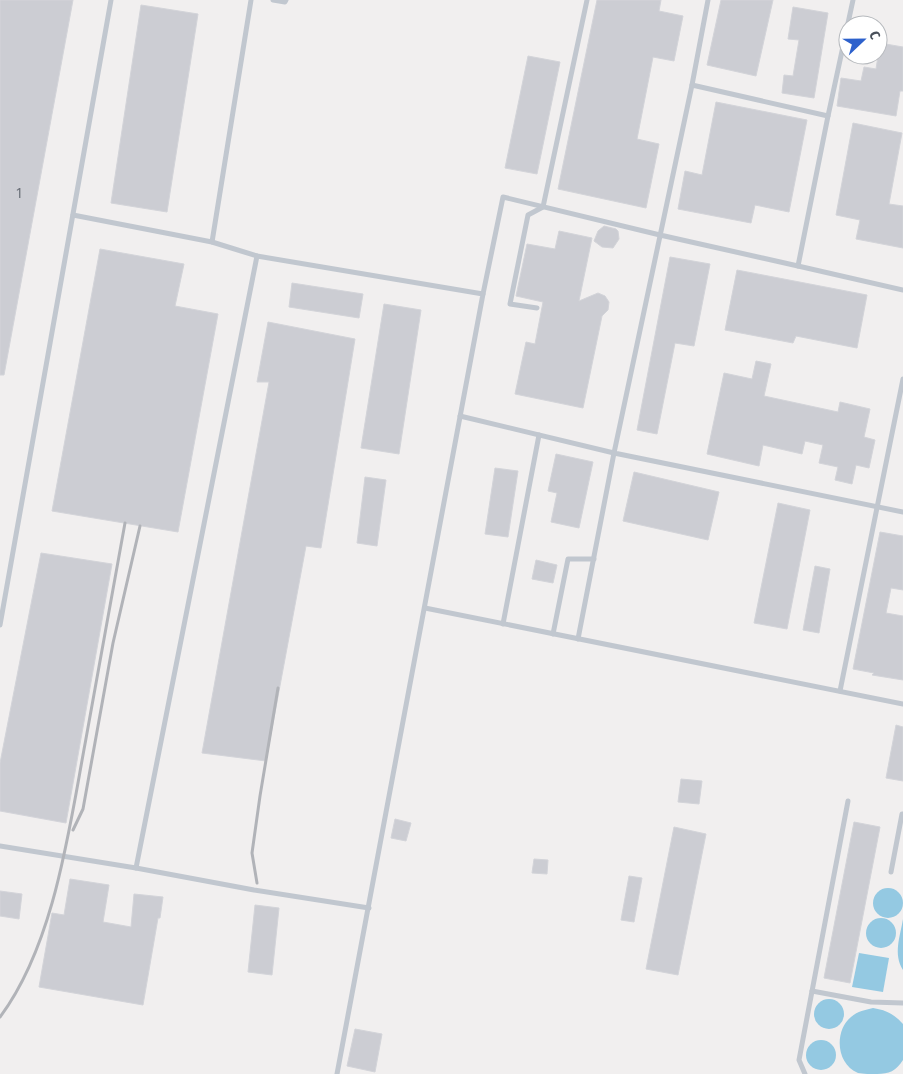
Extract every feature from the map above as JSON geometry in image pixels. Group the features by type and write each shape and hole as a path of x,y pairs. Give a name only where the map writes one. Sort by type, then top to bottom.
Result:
{"lane":[{"path":"0,625 111,0"},
{"path":"212,242 251,0"},
{"path":"272,0 285,2 286,0"},
{"path":"537,308 510,304 528,215 543,207 587,0"},
{"path":"578,639 614,453 692,85 708,0"},
{"path":"798,266 853,0"},
{"path":"692,85 828,116"},
{"path":"337,1074 483,294 503,197 903,290"},
{"path":"73,215 212,242 257,256 483,294"},
{"path":"136,868 257,256"},
{"path":"840,691 903,379"},
{"path":"460,416 614,453 903,511"},
{"path":"502,624 539,435"},
{"path":"553,634 568,559 594,559"},
{"path":"425,608 903,704"},
{"path":"805,1074 799,1060 848,801"},
{"path":"891,872 903,814"},
{"path":"0,846 369,908"},
{"path":"812,991 871,1002 903,1003"}],"water":[{"path":"888,888 894,889 902,897 902,909 894,917 888,918 882,917 874,909 873,903 874,897 882,889"},
{"path":"881,918 887,919 895,927 895,939 887,947 881,948 875,947 867,939 866,933 867,927 875,919"},
{"path":"903,919 903,970 898,958 898,952"},
{"path":"859,953 889,958 883,992 852,987"},
{"path":"829,999 835,1000 843,1008 843,1020 835,1028 829,1029 823,1028 815,1020 814,1014 815,1008 823,1000"},
{"path":"873,1008 889,1013 903,1024 903,1060 898,1067 889,1072 877,1074 858,1073 845,1062 840,1047 840,1038 842,1030 851,1017 859,1012"},
{"path":"821,1040 827,1041 835,1049 835,1061 827,1069 821,1070 815,1069 807,1061 806,1055 807,1049 815,1041"}],"building":[{"path":"0,0 73,0 4,375 0,375"},
{"path":"597,0 661,0 659,11 683,16 674,61 653,57 637,139 659,144 646,208 558,189"},
{"path":"721,0 773,0 756,76 707,65"},
{"path":"141,5 198,14 167,212 111,203"},
{"path":"793,7 828,13 814,98 782,93 784,75 793,76 799,40 788,39"},
{"path":"888,44 903,47 903,91 900,91 896,116 837,106 841,78 861,81 864,67 876,69 877,65 888,65"},
{"path":"528,56 560,62 537,174 505,168"},
{"path":"716,102 807,120 789,212 755,205 751,223 678,209 685,171 702,175"},
{"path":"853,123 902,133 889,204 903,206 903,248 856,239 860,220 836,215"},
{"path":"604,226 618,231 619,239 613,248 602,247 594,241 598,231"},
{"path":"559,231 592,238 579,301 598,293 605,296 609,302 608,310 602,316 583,408 515,394 526,342 535,344 543,302 516,296 527,244 555,249"},
{"path":"100,249 184,264 175,306 218,314 178,532 52,511"},
{"path":"670,257 710,264 694,346 675,343 657,434 637,430"},
{"path":"737,270 867,295 857,348 796,336 793,343 725,330"},
{"path":"292,283 363,294 359,318 289,307"},
{"path":"384,304 421,310 399,454 361,448"},
{"path":"268,322 355,339 321,548 306,546 266,761 202,753 269,382 257,382"},
{"path":"756,361 771,364 764,396 838,412 840,402 870,409 864,437 875,440 869,468 856,465 852,484 835,480 838,467 819,463 823,445 805,441 802,454 763,445 759,466 707,454 724,373 752,379"},
{"path":"556,454 593,462 579,528 551,522 557,493 548,491"},
{"path":"495,468 518,471 508,537 485,534"},
{"path":"634,472 719,492 708,540 623,521"},
{"path":"365,477 386,480 377,546 357,543"},
{"path":"778,503 810,510 787,629 754,623"},
{"path":"880,532 903,536 903,590 891,588 886,613 903,616 903,680 872,675 874,673 853,669"},
{"path":"41,553 112,564 66,823 0,811 0,763"},
{"path":"536,560 557,565 553,583 532,579"},
{"path":"815,566 830,569 819,633 803,630"},
{"path":"896,725 903,727 903,781 886,778"},
{"path":"681,779 702,781 699,804 678,802"},
{"path":"395,819 411,823 406,841 391,838"},
{"path":"854,822 880,827 850,983 824,978"},
{"path":"674,827 706,834 678,975 646,969"},
{"path":"534,859 548,860 547,874 532,873"},
{"path":"629,876 642,878 634,922 621,920"},
{"path":"70,879 109,885 103,922 131,927 134,894 163,897 143,1005 39,987 52,913 64,915"},
{"path":"0,891 22,894 19,919 0,916"},
{"path":"255,905 279,908 272,975 248,972"},
{"path":"355,1029 382,1034 375,1072 347,1066"}],"railway":[{"path":"0,1017 18,988 34,956 57,886 73,813 125,523"},
{"path":"73,830 83,809 113,643 140,526"},
{"path":"257,883 252,853 278,688"}]}
